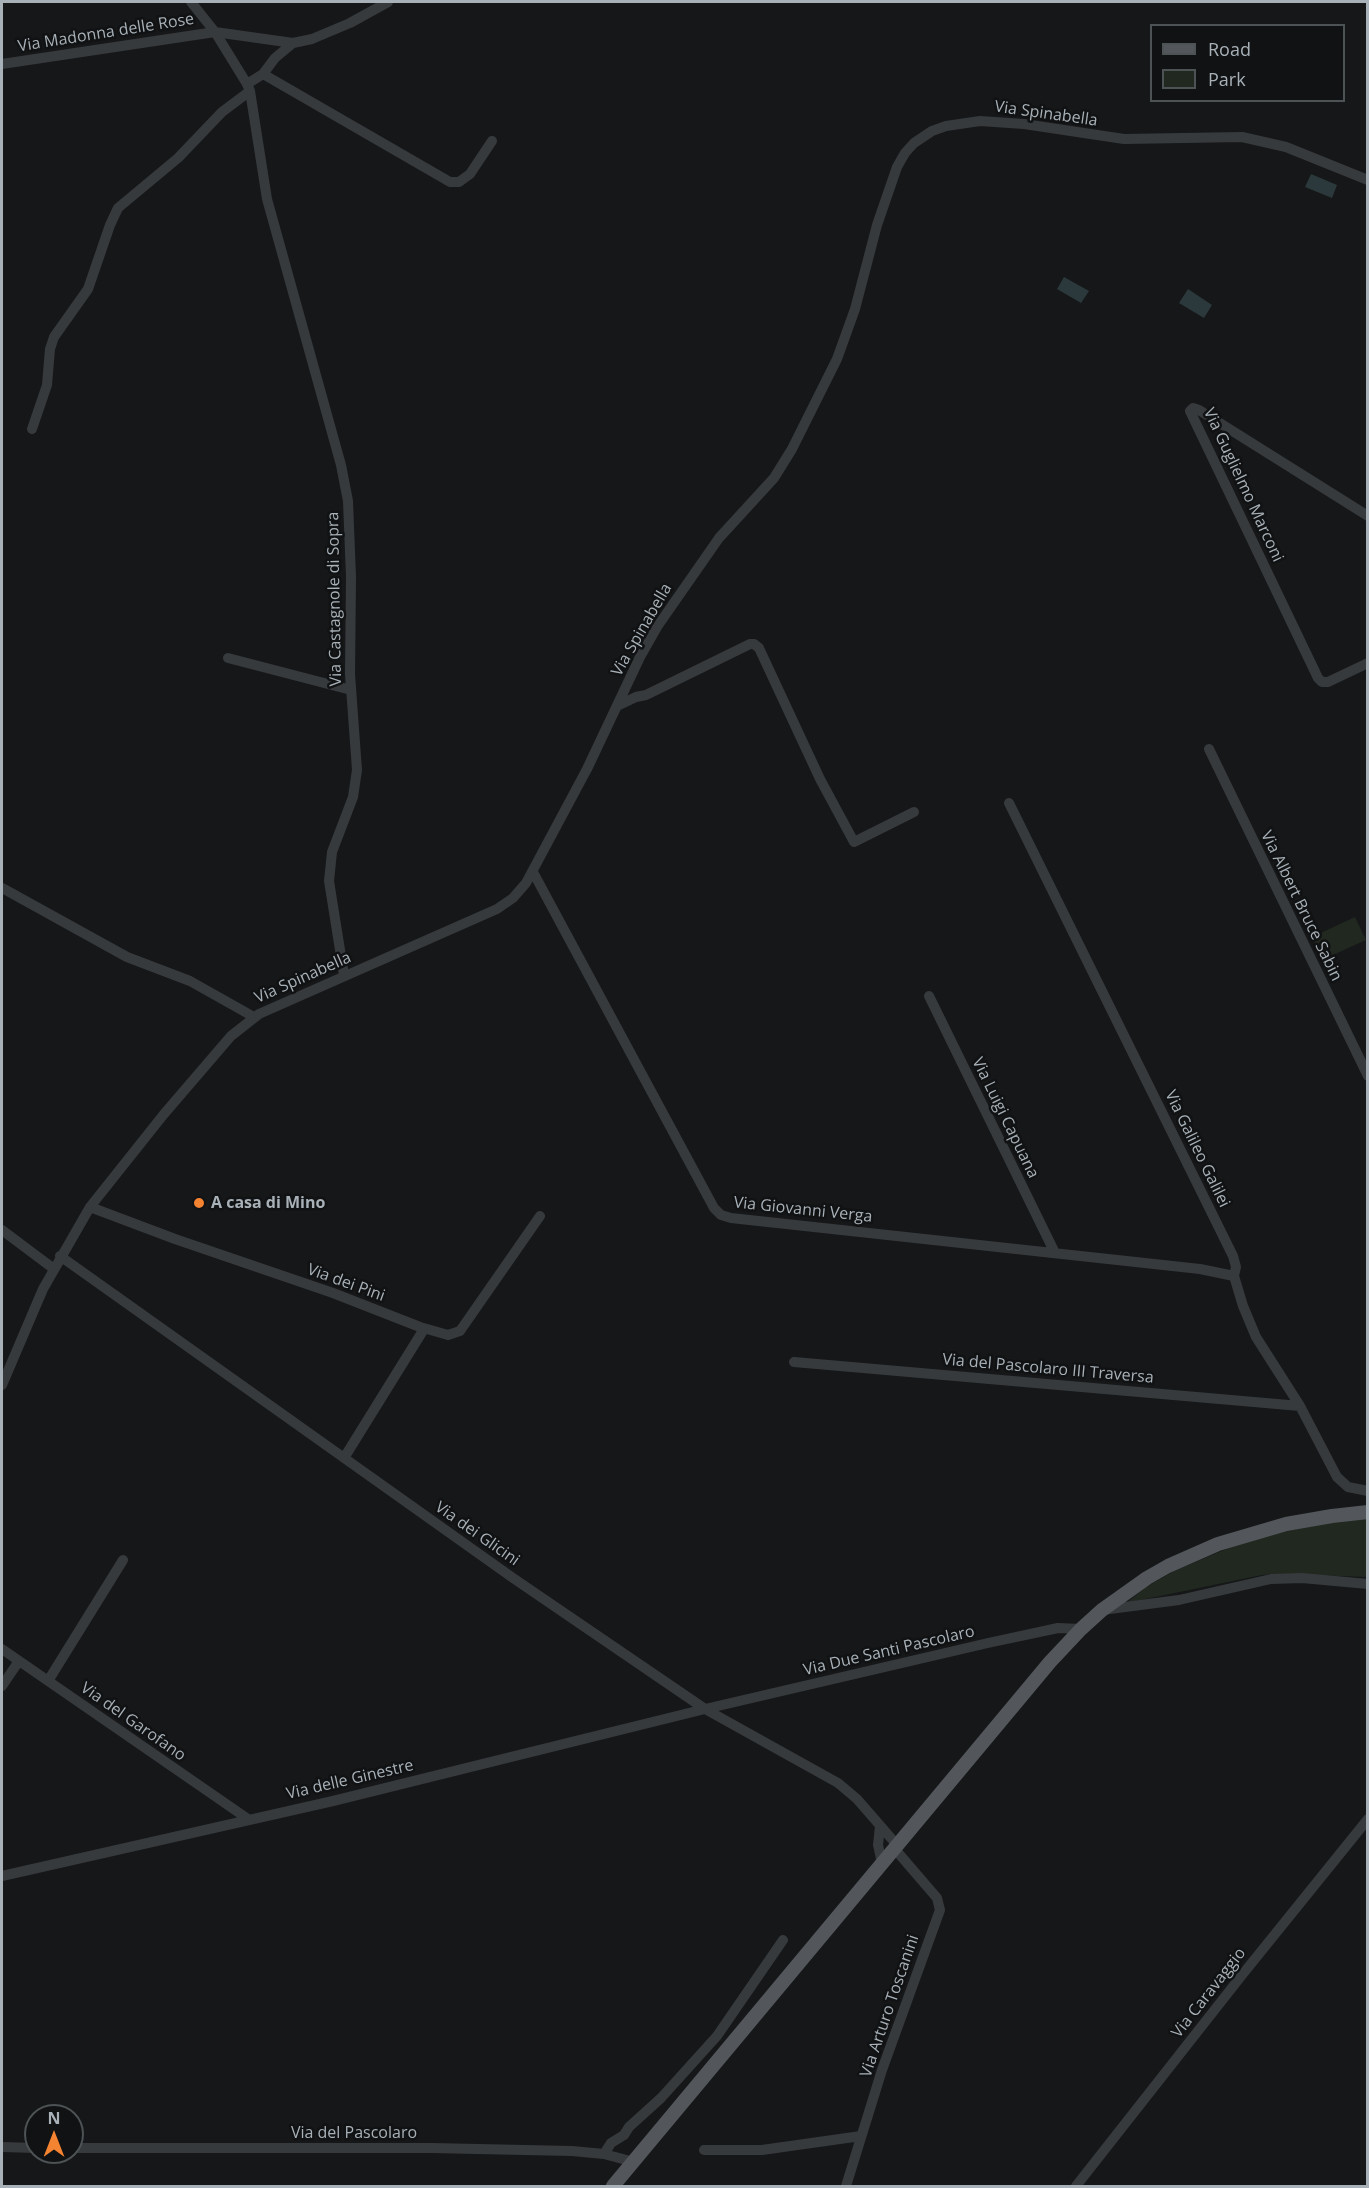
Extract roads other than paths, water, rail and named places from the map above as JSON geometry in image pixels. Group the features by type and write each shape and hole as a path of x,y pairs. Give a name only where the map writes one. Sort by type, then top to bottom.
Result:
{"main road":[{"path":"613,2187 1050,1662 1102,1610 1157,1572 1218,1544 1286,1524 1332,1515 1368,1512"},
{"path":"607,2187 630,2166"}],"street":[{"path":"191,2 214,32 248,88"},
{"path":"32,429 47,385 50,349 54,337 88,289 118,208 178,158 292,43 312,39 350,23 388,2"},
{"name":"Via Madonna delle Rose","path":"2,64 214,32 292,43"},
{"path":"263,74 450,182 459,182 470,174 492,141"},
{"name":"Via Castagnole di Sopra","path":"248,88 267,199 344,482 349,511 351,690 356,741 356,782 334,847 329,874 330,893 344,975"},
{"name":"Via Spinabella","path":"2,1385 60,1256 90,1207 231,1036 254,1017 496,909 517,894 533,872 587,769 640,657 670,607 719,538 774,478 792,449 842,348 865,276 877,225 897,167 909,148 922,136 946,126 980,121 1024,124 1124,139 1242,137 1286,147 1368,180"},
{"name":"Via Guglielmo Marconi","path":"1368,516 1199,410 1191,409 1191,415 1318,678 1322,682 1328,682 1368,663"},
{"path":"617,706 646,695 754,644 759,648 820,779 854,842 914,812"},
{"path":"228,657 351,690"},
{"name":"Via Albert Bruce Sabin","path":"1209,749 1368,1076"},
{"name":"Via Galileo Galilei","path":"1010,803 1233,1256 1236,1268 1234,1276 1253,1332 1300,1406 1339,1480 1351,1489 1368,1491"},
{"name":"Via Giovanni Verga","path":"533,872 714,1208 722,1215 731,1218 1200,1269 1234,1276"},
{"path":"2,888 127,957 190,981 254,1017"},
{"name":"Via Luigi Capuana","path":"929,996 1055,1253"},
{"name":"Via dei Pini","path":"90,1207 175,1239 333,1293 424,1329 448,1335 460,1331 540,1216"},
{"path":"2,1230 54,1269"},
{"name":"Via dei Glicini","path":"60,1256 513,1578 705,1709 838,1783 857,1799 896,1847"},
{"path":"344,1458 424,1329"},
{"name":"Via del Pascolaro III Traversa","path":"794,1362 1300,1406"},
{"path":"48,1681 123,1560"},
{"path":"1102,1610 1168,1602 1272,1579 1302,1578 1368,1584"},
{"name":"Via Due Santi Pascolaro","path":"705,1709 1058,1628 1081,1629"},
{"name":"Via del Garofano","path":"2,1649 248,1819"},
{"path":"2,1686 19,1661"},
{"name":"Via delle Ginestre","path":"2,1876 339,1799 705,1709"},
{"name":"Via Caravaggio","path":"1076,2187 1368,1819"},
{"path":"880,1826 878,1845 882,1863"},
{"name":"Via Arturo Toscanini","path":"846,2187 861,2136 940,1908 937,1898 896,1847"},
{"path":"604,2154 611,2143 624,2135 629,2127 661,2098 721,2031 783,1940"},
{"path":"721,2031 732,2044"},
{"path":"704,2150 762,2150 861,2136"},
{"path":"2,2147 24,2148"},
{"name":"Via del Pascolaro","path":"84,2148 431,2148 572,2151 604,2154 630,2166"}],"place":[{"name":"A casa di Mino","path":"199,1203"}]}
